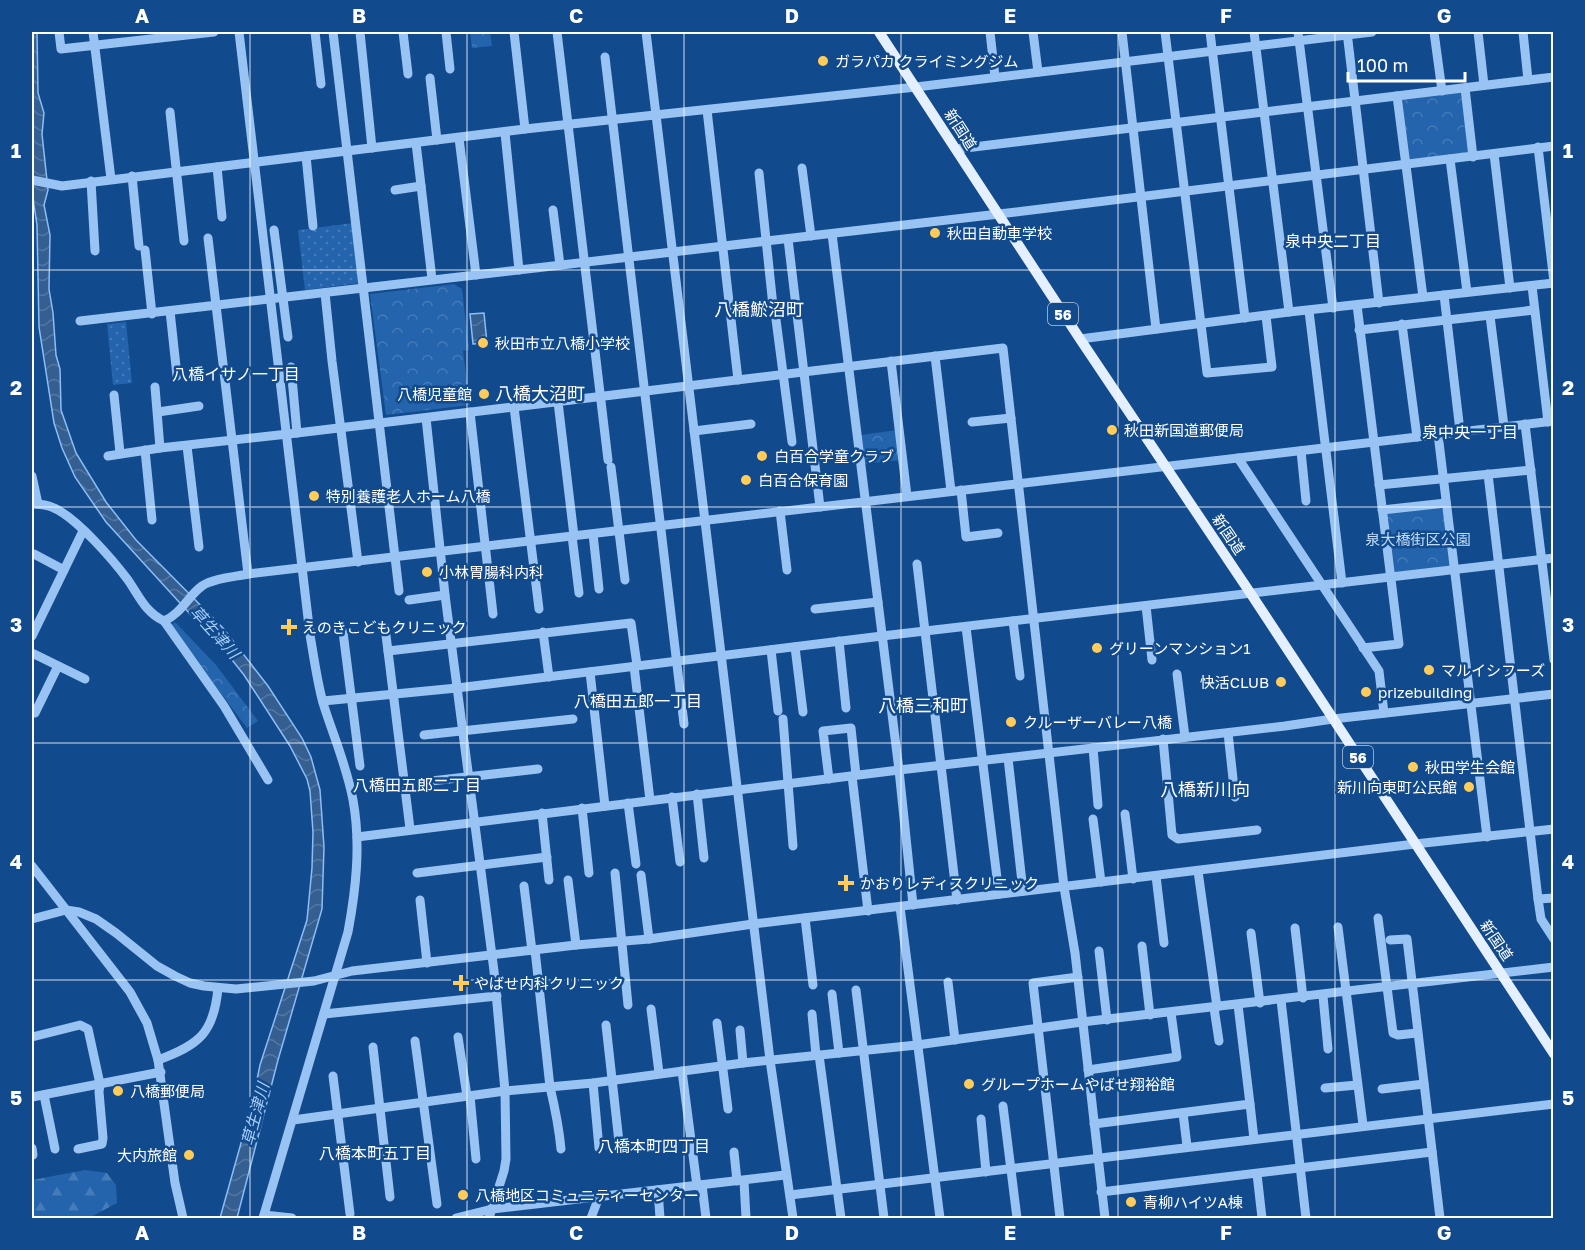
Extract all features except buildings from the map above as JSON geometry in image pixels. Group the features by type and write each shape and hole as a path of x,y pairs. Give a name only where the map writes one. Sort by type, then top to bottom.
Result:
{"main road":[{"name":"新国道","path":"879,32 1554,1054"}],"street":[{"path":"59,32 61,49 139,36 214,32"},
{"path":"93,32 111,179"},
{"path":"239,32 310,635 323,701 347,775 357,837 355,893 348,932 264,1216 292,1218"},
{"path":"315,32 321,84"},
{"path":"333,32 399,591"},
{"path":"360,32 372,148"},
{"path":"403,32 408,74"},
{"path":"446,32 450,69"},
{"path":"514,32 525,129"},
{"path":"557,32 625,580"},
{"path":"646,32 753,924 785,1175 793,1218"},
{"path":"990,32 996,77"},
{"path":"1033,32 1038,72"},
{"path":"1122,32 1156,328"},
{"path":"1165,32 1207,373 1272,367 1266,316"},
{"path":"1210,32 1245,318"},
{"path":"1254,32 1288,312"},
{"path":"32,180 62,186 525,129 1168,57 1256,45 1298,36 1372,32"},
{"path":"1434,32 1442,91"},
{"path":"1478,32 1484,85"},
{"path":"1523,32 1528,80"},
{"path":"1347,33 1380,303"},
{"path":"1298,36 1333,308"},
{"path":"605,57 684,724"},
{"path":"957,149 1554,77"},
{"path":"430,78 437,140"},
{"path":"1465,88 1473,156"},
{"path":"1397,96 1423,297"},
{"path":"707,110 738,380"},
{"path":"170,112 184,241"},
{"path":"505,132 519,270"},
{"path":"459,138 476,275"},
{"path":"416,143 432,279"},
{"path":"80,321 767,242 1554,146"},
{"path":"1080,339 1288,312 1554,283 1538,147"},
{"path":"1494,154 1510,288"},
{"path":"306,156 314,225"},
{"path":"1450,159 1467,292"},
{"path":"217,167 222,217"},
{"path":"802,168 810,236"},
{"path":"759,173 792,442"},
{"path":"132,176 152,314"},
{"path":"91,181 96,251"},
{"path":"395,190 421,186"},
{"path":"553,210 560,265"},
{"path":"274,230 288,337"},
{"path":"832,234 899,770 913,906"},
{"path":"208,238 248,574"},
{"path":"788,239 820,507"},
{"path":"168,619 203,586 248,574 1551,421 1532,286"},
{"path":"325,293 358,562"},
{"path":"1444,295 1460,431"},
{"path":"1357,305 1399,644 1363,648"},
{"path":"1359,330 1534,310"},
{"path":"170,311 177,376"},
{"path":"1310,311 1342,583"},
{"path":"1490,316 1504,426"},
{"path":"1402,324 1417,437"},
{"path":"108,456 1003,348 1064,886 1078,977 1105,1218"},
{"path":"935,356 956,490 966,537 998,533"},
{"path":"891,361 907,496"},
{"path":"291,367 297,434"},
{"path":"155,387 160,448"},
{"path":"114,395 120,453"},
{"path":"558,402 579,593"},
{"path":"158,412 199,406"},
{"path":"514,407 539,609"},
{"path":"470,412 493,614"},
{"path":"426,418 445,595 496,996 505,1091 506,1159 489,1218"},
{"path":"972,422 1011,418"},
{"path":"694,431 751,424"},
{"path":"1525,424 1554,660"},
{"path":"1438,434 1487,837"},
{"path":"187,446 199,547"},
{"path":"146,450 152,520"},
{"path":"1301,451 1306,501"},
{"path":"1238,458 1379,671 1384,713"},
{"path":"1379,485 1531,470"},
{"path":"1488,474 1538,899 1541,919 1554,939"},
{"path":"32,476 35,504 54,508 66,515 98,545 127,579 148,611 168,619 268,780"},
{"path":"1382,510 1446,503"},
{"path":"780,511 787,570"},
{"path":"32,636 83,531"},
{"path":"593,534 599,589"},
{"path":"32,554 64,570"},
{"path":"323,701 458,688 636,665 1554,558"},
{"path":"917,564 957,900"},
{"path":"409,600 445,595"},
{"path":"815,609 878,602"},
{"path":"1146,606 1152,660"},
{"path":"1013,621 1020,676"},
{"path":"388,651 631,623 650,800"},
{"path":"385,627 410,829"},
{"path":"966,627 999,894"},
{"path":"343,632 360,766"},
{"path":"543,632 549,677"},
{"path":"839,641 846,708"},
{"path":"795,647 803,712"},
{"path":"771,650 790,784 793,846"},
{"path":"32,653 85,679"},
{"path":"35,713 58,666"},
{"path":"590,672 605,806"},
{"path":"1177,674 1185,737"},
{"path":"357,837 854,775 1554,694"},
{"path":"424,735 573,719"},
{"path":"829,779 823,731 851,728 868,910"},
{"path":"1228,733 1235,797"},
{"path":"1163,739 1172,835 1178,839 1257,830"},
{"path":"1093,748 1098,805"},
{"path":"1008,758 1023,891"},
{"path":"431,781 538,769"},
{"path":"697,794 704,858"},
{"path":"672,797 680,862"},
{"path":"628,803 636,864"},
{"path":"582,808 589,873"},
{"path":"542,813 549,880"},
{"path":"1125,814 1133,879"},
{"path":"1093,819 1101,882"},
{"path":"32,919 66,910 79,912 96,919 157,966 175,976 190,983 236,989 311,982 352,971 576,945 649,939 1064,886 1554,829"},
{"path":"417,873 547,857"},
{"path":"32,866 130,992 147,1023 161,1072 175,1183 183,1218"},
{"path":"1198,871 1219,1041"},
{"path":"615,873 628,1005"},
{"path":"641,875 649,939"},
{"path":"1156,876 1164,943"},
{"path":"568,880 576,945"},
{"path":"524,886 550,1088 558,1120 561,1149"},
{"path":"1538,899 1554,898"},
{"path":"420,900 427,963"},
{"path":"900,907 940,1218"},
{"path":"805,918 813,985"},
{"path":"1378,918 1393,1033 1398,1035 1417,1033"},
{"path":"1338,927 1363,1125"},
{"path":"1295,928 1303,998"},
{"path":"1251,933 1260,1003"},
{"path":"1390,940 1407,939 1440,1218"},
{"path":"1142,946 1150,1015"},
{"path":"1099,951 1107,1020"},
{"path":"293,1120 505,1091 593,1083 659,1073 916,1045 1038,1028 1554,968"},
{"path":"1060,1218 1033,982 1078,977"},
{"path":"948,982 955,1040"},
{"path":"158,1060 192,1046 201,1036 213,1015 219,988"},
{"path":"856,990 884,1218"},
{"path":"832,994 838,1053"},
{"path":"324,1014 496,996"},
{"path":"1323,996 1328,1049"},
{"path":"1281,1000 1306,1218"},
{"path":"1238,1005 1254,1139"},
{"path":"651,1009 659,1073"},
{"path":"1088,1070 1177,1057 1171,1013"},
{"path":"812,1014 840,1218"},
{"path":"717,1023 728,1109"},
{"path":"32,1037 80,1025 88,1029 100,1084 104,1138 102,1143 78,1149"},
{"path":"606,1025 619,1142"},
{"path":"740,1030 743,1063"},
{"path":"458,1037 476,1160"},
{"path":"415,1041 437,1204"},
{"path":"373,1047 390,1197"},
{"path":"682,1071 706,1218"},
{"path":"32,1097 161,1072"},
{"path":"333,1076 350,1214"},
{"path":"593,1083 599,1148"},
{"path":"1382,1089 1424,1084"},
{"path":"1325,1088 1357,1085"},
{"path":"44,1095 55,1149"},
{"path":"1094,1124 1250,1104"},
{"path":"790,1195 1554,1104"},
{"path":"1003,1106 1017,1218"},
{"path":"1183,1113 1187,1146"},
{"path":"981,1119 986,1172"},
{"path":"734,1152 746,1218"},
{"path":"1101,1192 1432,1152"},
{"path":"1257,1174 1262,1218"},
{"path":"456,1218 492,1209 785,1175"},
{"path":"658,1190 660,1218"},
{"path":"591,1218 599,1197"}],"green space":[{"path":"470,32 490,32 492,46 472,48"},
{"path":"1460,92 1463,94 1470,149 1467,153 1410,160 1407,158 1400,101 1402,98"},
{"path":"353,223 360,283 305,290 298,230"},
{"path":"454,284 462,289 469,350 463,351 470,405 386,415 370,294"},
{"path":"126,322 132,383 113,385 107,324"},
{"path":"897,430 901,460 865,464 861,435"},
{"name":"泉大橋街区公園","path":"1442,506 1452,564 1395,573 1387,512"},
{"path":"175,622 216,665 258,721 247,728 170,626"},
{"path":"85,1170 107,1173 116,1185 117,1203 89,1218 32,1218 32,1180"}],"water":[{"name":"草生津川","path":"32,32 37,32 38,93 44,113 42,134 48,190 44,205 50,235 49,289 56,355 60,369 61,410 76,453 106,502 136,540 223,628 268,686 302,738 311,757 320,790 324,847 322,909 278,1060 237,1218 220,1218 252,1104 260,1065 307,920 313,832 310,791 307,779 290,746 244,675 210,632 190,614 106,522 75,477 62,448 54,423 39,327 37,225 32,192"},
{"path":"484,313 487,343 473,344 470,314"}],"place":[{"name":"ガラパカ クライミングジム","path":"823,61"},
{"name":"秋田自動車学校","path":"935,233"},
{"name":"秋田市立八橋小学校","path":"483,343"},
{"name":"八橋児童館","path":"484,394"},
{"name":"秋田新国道郵便局","path":"1112,430"},
{"name":"白百合学童クラブ","path":"762,456"},
{"name":"白百合保育園","path":"746,480"},
{"name":"特別養護老人ホーム八橋","path":"314,496"},
{"name":"小林胃腸科内科","path":"427,572"},
{"name":"えのきこどもクリニック","path":"289,627"},
{"name":"グリーンマンション1","path":"1097,648"},
{"name":"マルイシフーズ","path":"1429,670"},
{"name":"快活CLUB","path":"1281,682"},
{"name":"prizebuilding","path":"1366,692"},
{"name":"クルーザーバレー八橋","path":"1011,722"},
{"name":"秋田学生会館","path":"1413,767"},
{"name":"新川向東町公民館","path":"1469,787"},
{"name":"かおりレディスクリニック","path":"846,883"},
{"name":"やばせ内科クリニック","path":"461,983"},
{"name":"グループホームやばせ翔裕館","path":"969,1084"},
{"name":"八橋郵便局","path":"118,1091"},
{"name":"大内旅館","path":"189,1155"},
{"name":"八橋地区コミュニティーセンター","path":"463,1195"},
{"name":"青柳ハイツA棟","path":"1131,1202"}],"district":[{"name":"泉中央二丁目","path":"1333,241"},
{"name":"八橋鯲沼町","path":"759,309"},
{"name":"八橋イサノ一丁目","path":"236,374"},
{"name":"八橋大沼町","path":"540,393"},
{"name":"泉中央一丁目","path":"1470,432"},
{"name":"八橋田五郎一丁目","path":"638,701"},
{"name":"八橋三和町","path":"923,705"},
{"name":"八橋田五郎二丁目","path":"417,785"},
{"name":"八橋新川向","path":"1205,789"},
{"name":"八橋本町四丁目","path":"654,1146"},
{"name":"八橋本町五丁目","path":"375,1153"}]}
